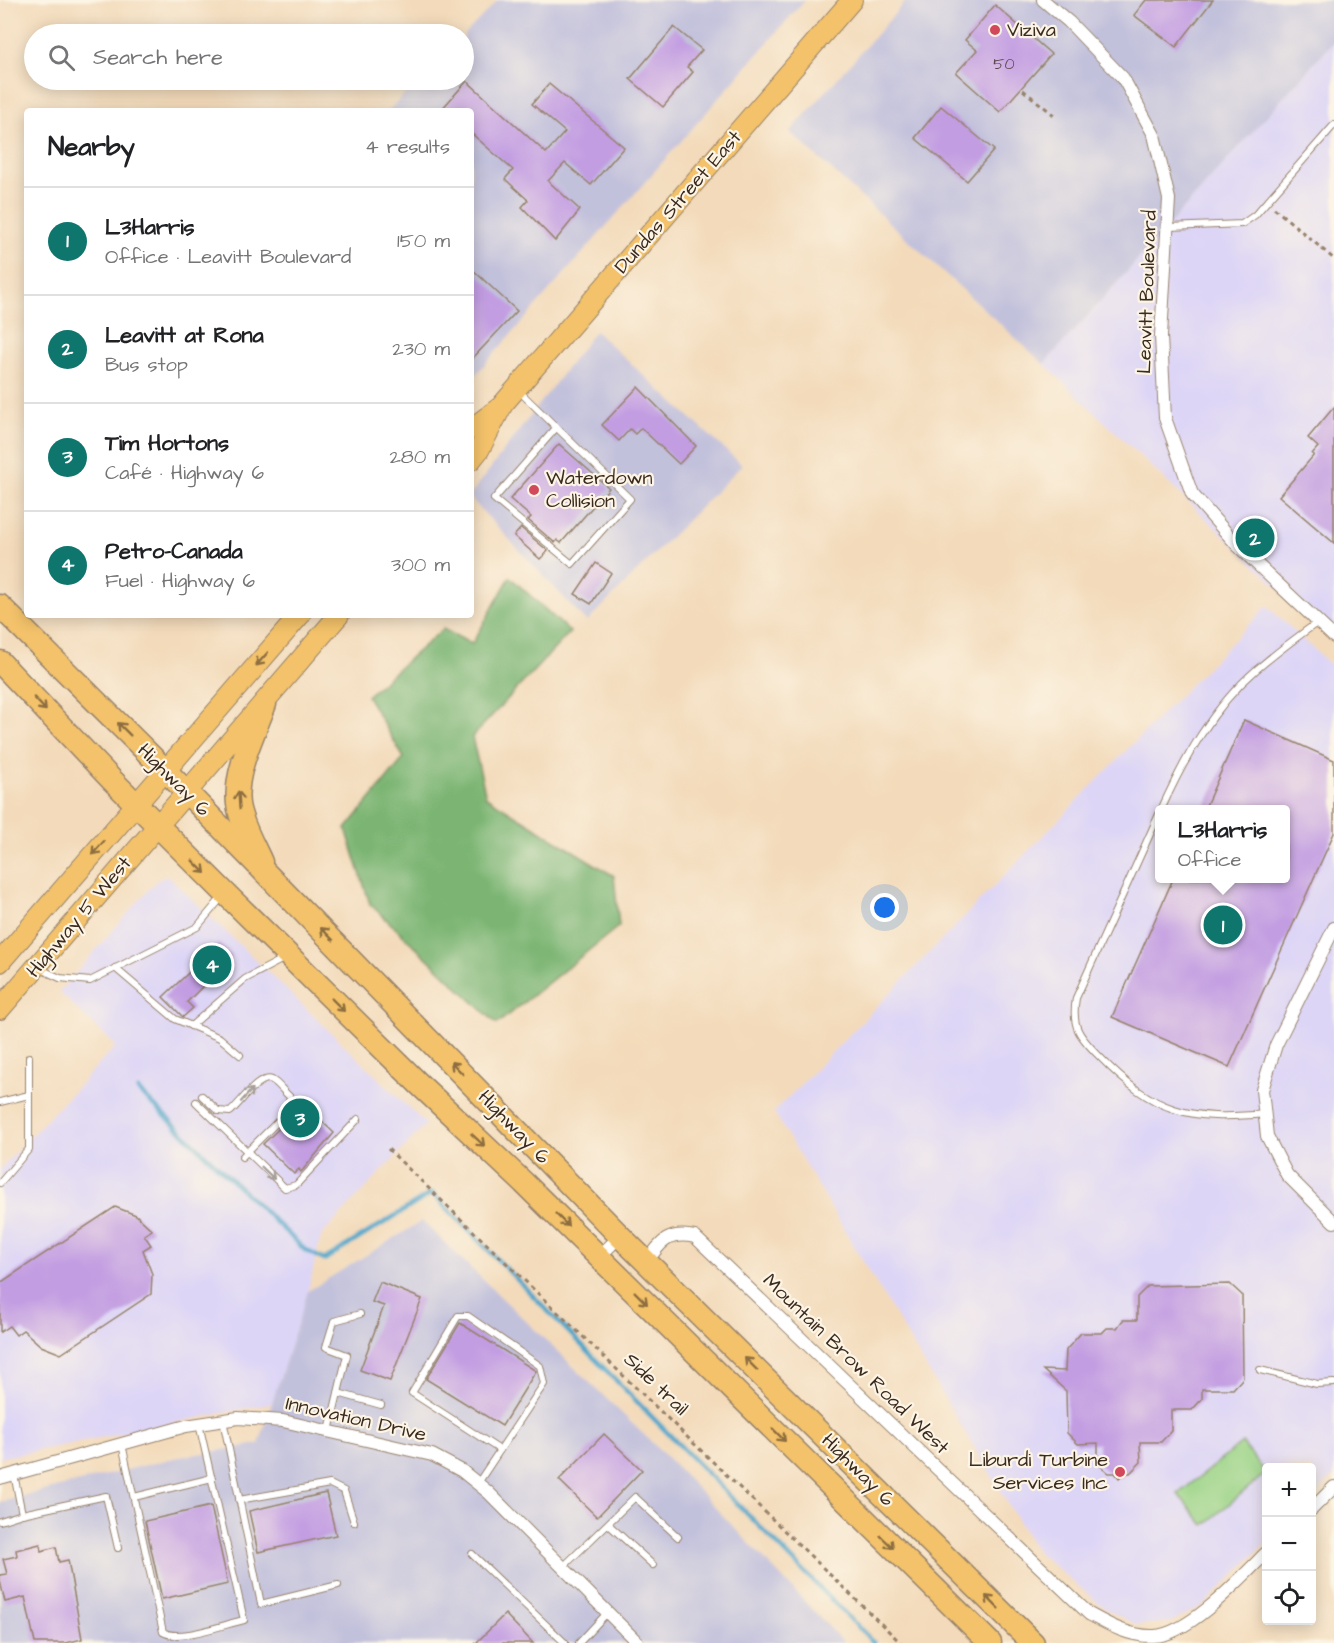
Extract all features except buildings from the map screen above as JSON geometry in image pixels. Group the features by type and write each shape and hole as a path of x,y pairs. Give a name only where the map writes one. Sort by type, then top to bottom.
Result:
{"highway":[{"name":"Highway 6","path":"0,606 165,770 620,1236 1034,1643"},
{"name":"Highway 6","path":"0,662 225,894 599,1257 990,1643"},
{"path":"265,704 243,766 238,792 241,816 266,874"}],"main road":[{"name":"Dundas Street East","path":"474,427 503,404 852,0"},
{"name":"Dundas Street East","path":"474,456 503,404"},
{"path":"165,770 297,618"},
{"path":"187,793 337,618"},
{"name":"Highway 5 West","path":"0,962 165,770"},
{"name":"Highway 5 West","path":"0,1009 38,968 187,793"}],"street":[{"name":"Leavitt Boulevard","path":"1043,0 1069,22 1123,78 1154,135 1169,198 1161,336 1165,418 1192,494 1239,547 1334,637"},
{"path":"1334,928 1276,1045 1262,1090 1267,1136 1287,1175 1334,1222"},
{"name":"Mountain Brow Road West","path":"647,1262 660,1242 672,1235 695,1237 1089,1614 1121,1631 1155,1637 1191,1622 1262,1557"},
{"path":"599,1257 620,1236"},
{"name":"Innovation Drive","path":"0,1478 122,1443 199,1424 238,1418 283,1421 432,1455 462,1471 477,1483 638,1643"},
{"path":"1316,1504 1334,1487"}],"lane":[{"path":"1169,227 1242,224 1255,215 1334,125"},
{"path":"517,388 630,499 572,564 494,499 556,428"},
{"path":"1164,805 1198,738 1223,704 1255,671 1318,621"},
{"path":"1155,824 1076,998 1072,1018 1079,1034 1089,1046 1122,1080 1152,1101 1196,1115 1222,1118 1265,1114"},
{"path":"38,968 60,978 90,981 197,927 225,894"},
{"path":"191,1026 245,979 288,956"},
{"path":"115,968 175,1019 220,1038 240,1055"},
{"path":"0,1183 29,1149 29,1057"},
{"path":"202,1096 218,1111 230,1112 259,1081 266,1079 272,1080 290,1097 288,1110 244,1155"},
{"path":"0,1102 29,1095"},
{"path":"196,1102 244,1155 278,1183 290,1188 358,1119"},
{"path":"329,1431 347,1355 326,1347 334,1321 360,1314"},
{"path":"477,1483 500,1450 544,1384 540,1366 468,1316 458,1316 412,1392 500,1450"},
{"path":"1260,1370 1317,1384 1334,1383"},
{"path":"338,1393 381,1405"},
{"path":"223,1420 261,1604 338,1585"},
{"path":"122,1443 163,1632 168,1636 183,1635 244,1620 199,1424"},
{"path":"14,1474 22,1514"},
{"path":"134,1497 212,1478"},
{"path":"239,1500 330,1484 344,1491 354,1522"},
{"path":"0,1521 106,1496 118,1548"},
{"path":"563,1567 635,1497 678,1537"},
{"path":"608,1524 652,1565"},
{"path":"472,1554 565,1643"},
{"path":"579,1643 608,1612"}],"path":[{"path":"1023,90 1054,115"},
{"path":"1266,201 1334,259"},
{"name":"Side trail","path":"388,1149 901,1643"}],"shaded area":[{"path":"498,0 805,0 474,377 474,108 391,108 409,90 474,90 474,25"},
{"path":"907,0 1334,0 1334,41 1044,364 790,132"},
{"path":"1334,41 1334,641 1044,364"},
{"path":"595,331 742,465 587,622 474,502 474,490"},
{"path":"1267,606 1334,668 1334,1476 1316,1494 1316,1463 1262,1463 1262,1547 1205,1604 1172,1622 1137,1625 1106,1609 1036,1551 774,1112"},
{"path":"168,876 426,1124 321,1236 308,1291 272,1403 0,1458 0,1169 116,1046 59,992 157,880"},
{"path":"422,1221 666,1456 844,1643 0,1643 0,1502 174,1458 259,1444 308,1291"}],"green space":[{"path":"510,577 570,632 472,737 486,797 614,876 619,926 497,1024 370,904 346,829 404,758 367,696 443,629 472,644"},
{"path":"1242,1443 1262,1468 1262,1476 1204,1525 1178,1494"}],"waterway":[{"path":"138,1090 305,1250 324,1260 432,1193 874,1643"}],"place":[{"name":"Viziva","path":"995,30"},
{"name":"Waterdown Collision","path":"534,490"},
{"name":"Leavitt at Rona","path":"1255,538"},
{"name":"L3Harris","path":"1223,925"},
{"name":"Petro-Canada","path":"212,965"},
{"name":"Tim Hortons","path":"300,1118"},
{"name":"Liburdi Turbine Services Inc","path":"1120,1472"}]}
